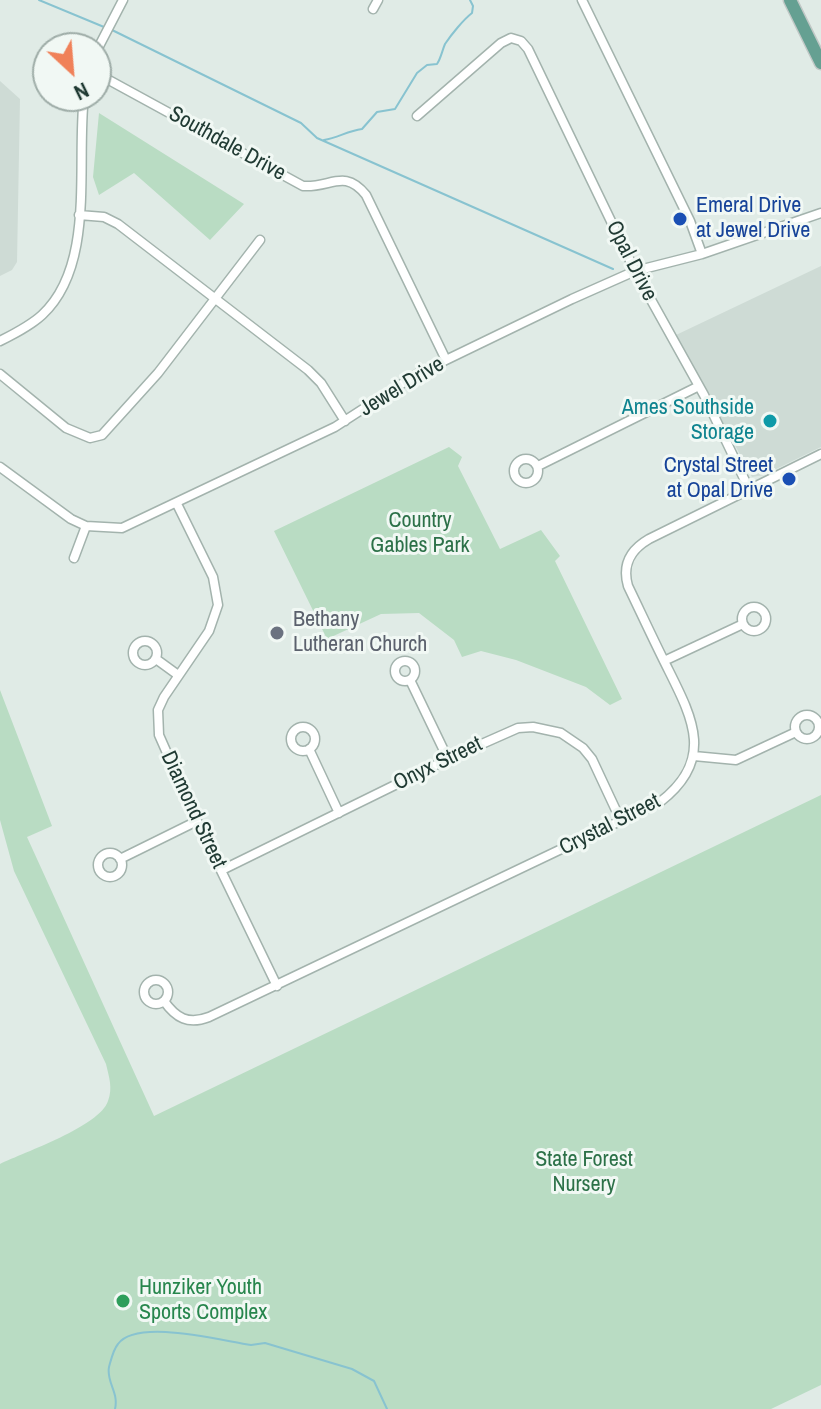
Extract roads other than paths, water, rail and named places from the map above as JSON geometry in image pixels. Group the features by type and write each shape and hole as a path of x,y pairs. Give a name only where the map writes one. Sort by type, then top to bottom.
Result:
{"main road":[{"path":"796,2 821,63"}],"street":[{"path":"104,32 123,0"},
{"path":"373,9 378,0"},
{"path":"582,0 690,221 702,254"},
{"name":"Opal Drive","path":"417,116 501,43 511,38 521,41 528,49 635,271 699,386 749,489"},
{"name":"Southdale Drive","path":"112,82 303,186 344,179 357,184 366,195 446,360"},
{"path":"0,341 42,315 68,279 74,262 79,215 82,112"},
{"name":"Jewel Drive","path":"86,526 122,528 177,504 345,421 417,374 635,271 702,254 821,213"},
{"path":"79,215 104,217 118,224 216,298 308,370 321,383 345,421"},
{"path":"0,374 66,428 90,438 102,435 158,373 260,240"},
{"path":"538,466 699,386"},
{"path":"796,732 736,760 694,756 693,723 628,586 626,570 627,560 639,545 821,454"},
{"path":"0,467 71,519 86,526 74,558"},
{"name":"Diamond Street","path":"177,504 213,577 218,605 209,631 158,710 157,723 164,749 277,986"},
{"path":"664,661 743,624"},
{"path":"156,659 178,675"},
{"path":"410,680 448,759"},
{"name":"Onyx Street","path":"222,870 518,728 533,727 561,733 583,748 592,759 621,821"},
{"path":"309,749 339,813"},
{"name":"Crystal Street","path":"164,1001 177,1017 199,1021 277,986 660,802 684,780 694,756"},
{"path":"120,859 197,821"}],"waterway":[{"path":"39,0 104,27"},
{"path":"324,140 362,129 377,112 395,109 417,73 427,65 437,64 445,44 472,13 470,0"},
{"path":"110,29 301,123 317,138 613,269"},
{"path":"115,1409 109,1367 116,1346 128,1336 161,1332 251,1345 265,1343 352,1369 374,1381 387,1409"}],"place":[{"name":"Emeral Drive at Jewel Drive","path":"680,219"},
{"name":"Ames Southside Storage","path":"770,421"},
{"name":"Crystal Street at Opal Drive","path":"789,479"},
{"name":"Bethany Lutheran Church","path":"277,633"},
{"name":"Hunziker Youth Sports Complex","path":"123,1301"}],"park label":[{"name":"Country Gables Park","path":"420,534"},
{"name":"State Forest Nursery","path":"584,1172"}]}
